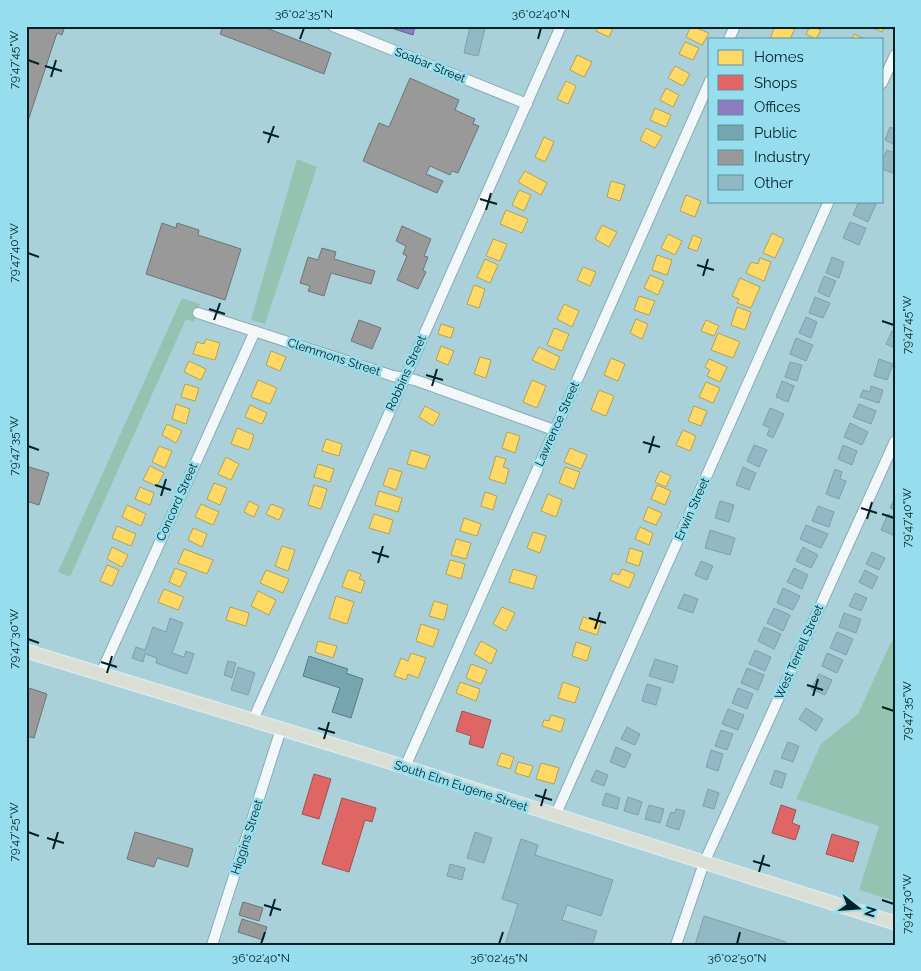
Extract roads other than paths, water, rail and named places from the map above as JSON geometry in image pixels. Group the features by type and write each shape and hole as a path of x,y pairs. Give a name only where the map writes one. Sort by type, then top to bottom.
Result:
{"main road":[{"name":"South Elm Eugene Street","path":"26,651 405,767 895,923"}],"street":[{"name":"Soabar Street","path":"333,26 347,29 527,104"},
{"name":"Robbins Street","path":"253,720 403,378 561,26"},
{"path":"729,38 734,26"},
{"path":"884,79 895,55"},
{"name":"Lawrence Street","path":"405,767 708,86"},
{"name":"Erwin Street","path":"555,816 829,202"},
{"name":"Clemmons Street","path":"198,313 538,422 554,430"},
{"name":"Concord Street","path":"100,674 255,331"},
{"name":"West Terrell Street","path":"676,945 704,863 895,441"},
{"name":"Higgins Street","path":"212,945 281,729"}]}
